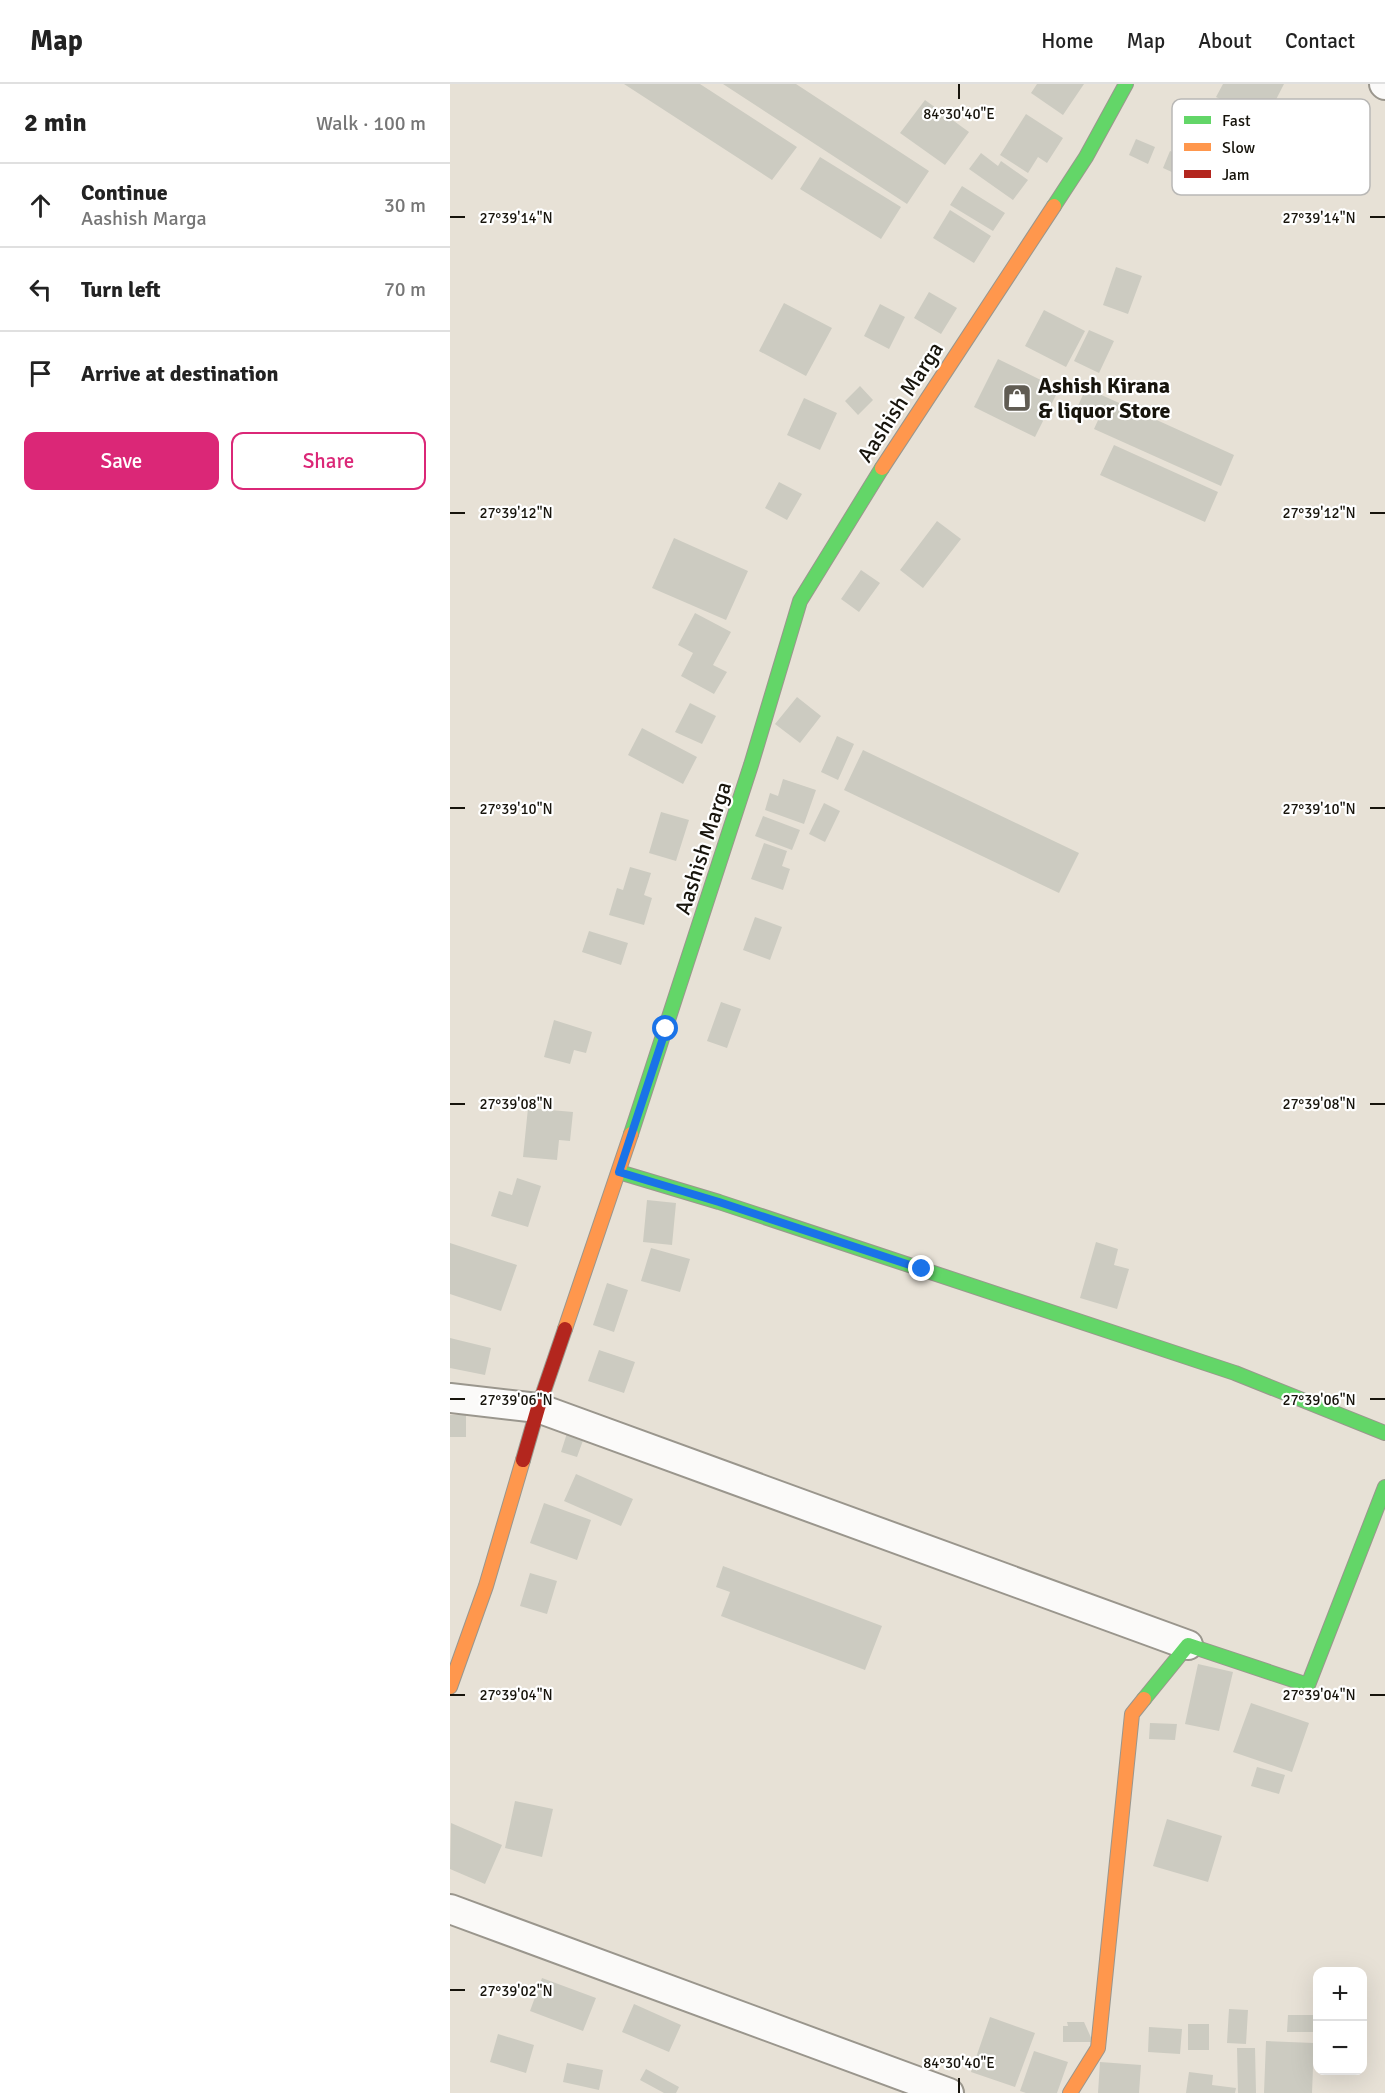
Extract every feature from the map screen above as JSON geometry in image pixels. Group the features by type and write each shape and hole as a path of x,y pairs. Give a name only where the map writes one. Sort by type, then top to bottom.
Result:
{"street":[{"name":"Aashish Marga","path":"450,1687 486,1586 538,1408 619,1172 751,765 800,601 884,466 1086,157 1126,84"},
{"path":"619,1172 719,1202 1235,1373 1385,1433"},
{"path":"450,1398 538,1408 1188,1645 1308,1685 1385,1487"},
{"path":"1070,2093 1098,2048 1132,1714 1188,1645"},
{"path":"450,1909 949,2093"}],"building":[{"path":"624,84 700,84 797,147 772,180"},
{"path":"723,84 796,84 929,171 907,204"},
{"path":"1037,84 1084,84 1063,115 1031,93"},
{"path":"1223,84 1284,84 1276,99 1220,99 1216,97"},
{"path":"925,100 969,132 945,165 900,133"},
{"path":"1026,114 1063,138 1047,163 1038,157 1028,173 1000,155"},
{"path":"1136,139 1155,147 1148,164 1129,155"},
{"path":"1170,151 1172,152 1172,172 1163,168"},
{"path":"981,153 998,166 1001,161 1028,180 1013,200 969,169"},
{"path":"820,157 901,207 881,239 800,189"},
{"path":"962,186 1005,213 993,231 950,205"},
{"path":"950,210 991,236 974,263 933,238"},
{"path":"1116,267 1142,276 1128,314 1103,305"},
{"path":"929,292 957,308 941,334 914,318"},
{"path":"784,303 832,328 806,376 759,351"},
{"path":"880,304 905,317 889,349 864,336"},
{"path":"1044,310 1085,331 1066,367 1025,346"},
{"path":"1089,330 1114,341 1099,373 1074,361"},
{"name":"Ashish Kirana & liquor Store","path":"998,359 1059,389 1035,437 974,407"},
{"path":"860,386 873,400 858,415 845,401"},
{"path":"1086,388 1234,455 1221,486 1094,429 1099,418 1077,408"},
{"path":"804,398 837,413 820,450 787,435"},
{"path":"1114,445 1218,492 1205,522 1100,475"},
{"path":"779,482 802,494 787,520 765,508"},
{"path":"937,521 961,539 923,588 900,570"},
{"path":"674,538 748,571 726,620 652,588"},
{"path":"861,570 880,583 859,612 841,599"},
{"path":"695,613 731,632 713,665 727,672 714,694 681,676 693,653 678,645"},
{"path":"797,697 821,716 800,743 775,724"},
{"path":"690,703 716,716 702,744 675,732"},
{"path":"642,728 697,757 683,784 628,755"},
{"path":"837,736 854,744 838,780 821,772"},
{"path":"863,750 1079,853 1059,893 844,790"},
{"path":"783,779 816,790 804,824 765,810 770,793 778,796"},
{"path":"824,803 840,811 825,842 809,834"},
{"path":"661,812 689,820 676,861 649,853"},
{"path":"763,816 800,830 792,850 755,836"},
{"path":"764,843 787,851 782,866 790,869 783,890 751,879"},
{"path":"630,867 651,873 644,895 652,898 644,925 609,915 617,888 623,890"},
{"path":"755,917 782,927 770,960 743,950"},
{"path":"589,931 628,943 621,965 582,952"},
{"path":"721,1002 741,1009 727,1048 707,1041"},
{"path":"554,1020 592,1032 586,1053 574,1050 570,1064 544,1057"},
{"path":"528,1108 573,1112 570,1141 559,1140 557,1160 523,1157"},
{"path":"517,1178 541,1186 528,1227 491,1216 499,1191 512,1195"},
{"path":"647,1200 676,1203 672,1245 643,1242"},
{"path":"1096,1242 1118,1249 1114,1265 1129,1269 1117,1309 1080,1298"},
{"path":"450,1243 517,1265 501,1311 450,1294"},
{"path":"651,1248 690,1259 680,1292 641,1281"},
{"path":"607,1283 628,1290 614,1332 593,1325"},
{"path":"450,1338 491,1348 485,1375 450,1368"},
{"path":"599,1350 635,1362 624,1393 588,1381"},
{"path":"450,1415 466,1415 466,1437 450,1437"},
{"path":"568,1430 585,1435 577,1457 561,1452"},
{"path":"576,1474 633,1499 621,1526 564,1501"},
{"path":"544,1503 591,1520 577,1560 530,1543"},
{"path":"723,1566 882,1626 865,1670 721,1616 730,1592 716,1587"},
{"path":"530,1573 557,1581 547,1614 520,1606"},
{"path":"1198,1664 1233,1672 1219,1731 1185,1724"},
{"path":"1251,1703 1309,1723 1292,1772 1233,1752"},
{"path":"1150,1723 1177,1724 1175,1740 1149,1739"},
{"path":"1257,1767 1285,1775 1279,1794 1251,1786"},
{"path":"515,1801 553,1809 542,1857 505,1848"},
{"path":"1167,1819 1222,1836 1208,1882 1153,1866"},
{"path":"451,1823 502,1845 485,1884 450,1869"},
{"path":"542,1978 596,1998 583,2031 530,2011"},
{"path":"634,2004 681,2025 669,2052 622,2032"},
{"path":"1229,2009 1248,2010 1246,2044 1227,2043"},
{"path":"1288,2015 1313,2015 1313,2032 1287,2032"},
{"path":"990,2017 1035,2033 1015,2087 971,2072"},
{"path":"1067,2022 1084,2022 1093,2042 1063,2042 1063,2026 1068,2026"},
{"path":"1188,2024 1209,2024 1209,2050 1188,2050"},
{"path":"1149,2027 1182,2029 1180,2054 1148,2052"},
{"path":"498,2034 534,2045 526,2073 490,2062"},
{"path":"1266,2041 1313,2043 1312,2093 1264,2093"},
{"path":"1237,2048 1255,2048 1256,2093 1238,2093"},
{"path":"1034,2051 1068,2062 1057,2093 1020,2091"},
{"path":"1100,2062 1141,2065 1139,2093 1098,2093"},
{"path":"567,2063 603,2070 599,2090 563,2082"},
{"path":"646,2069 679,2087 676,2093 664,2093 640,2080"},
{"path":"1189,2072 1213,2075 1212,2085 1236,2088 1235,2093 1186,2093"}],"traffic: fast":[{"path":"1054,206 1086,157 1126,84"},
{"path":"631,1134 751,765 800,601 882,468"},
{"path":"619,1172 719,1202 1235,1373 1385,1433"},
{"path":"1144,1699 1188,1645 1308,1685 1385,1487"}],"traffic: slow":[{"path":"882,468 1054,206"},
{"path":"565,1329 631,1134"},
{"path":"450,1687 486,1586 523,1460"},
{"path":"1070,2093 1098,2048 1132,1714 1144,1699"}],"traffic: jam":[{"path":"523,1460 565,1329"}],"place":[{"name":"Ashish Kirana & liquor Store","path":"1017,398"}],"route":[{"path":"666,1029 619,1172 719,1202 922,1269"}]}
